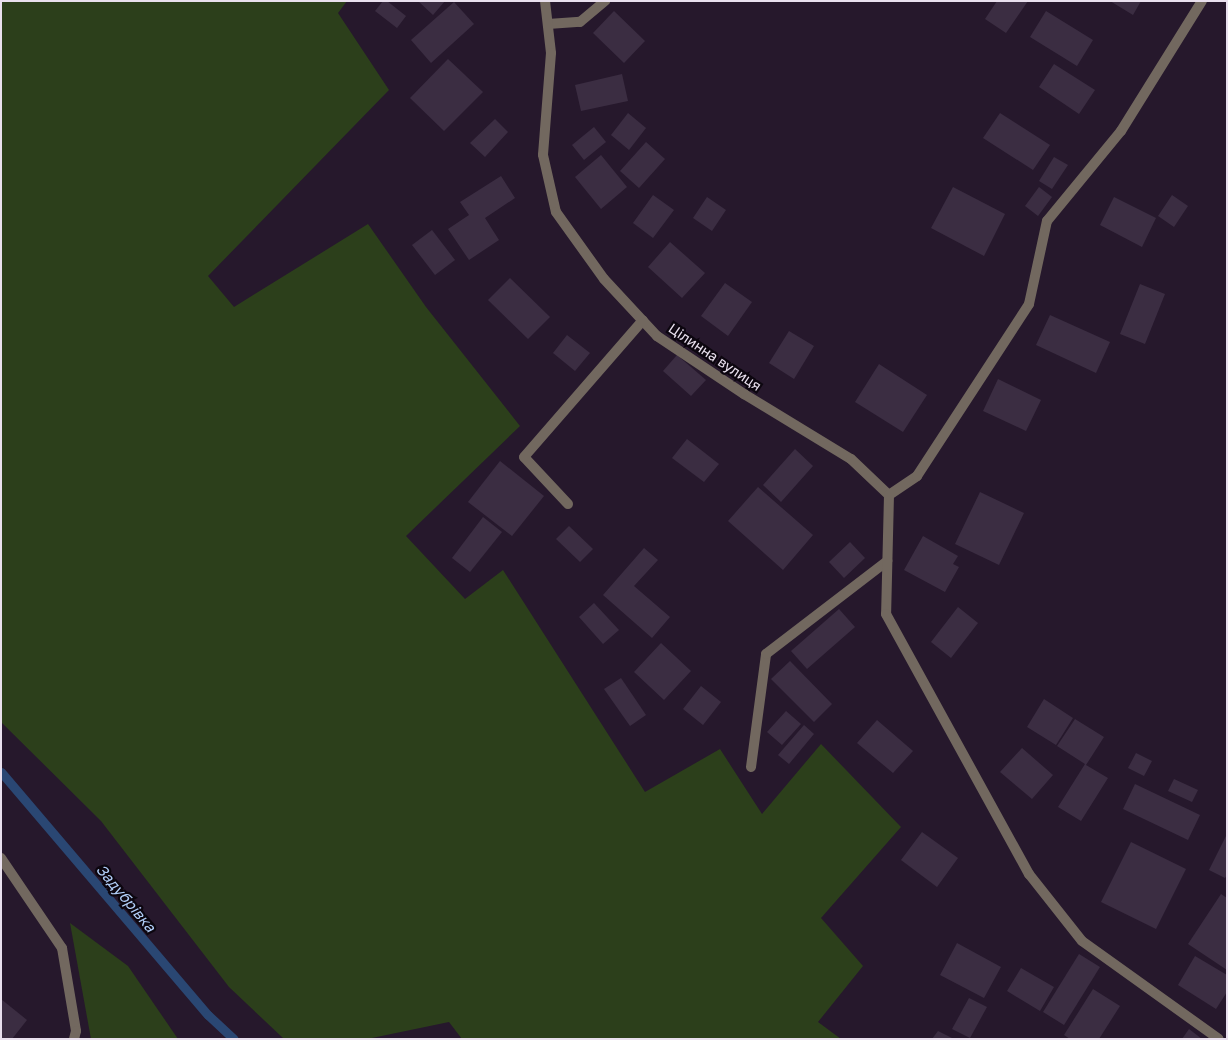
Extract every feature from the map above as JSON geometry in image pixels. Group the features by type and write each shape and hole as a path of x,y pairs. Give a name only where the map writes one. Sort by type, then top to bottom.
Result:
{"street":[{"name":"Цілинна вулиця","path":"545,1 551,53 543,155 556,212 604,279 658,336 744,394 851,458 889,495"},
{"path":"548,24 580,22 605,1"},
{"path":"1202,1 1121,131 1047,221 1029,304 917,476 889,495 886,614 1029,874 1082,941 1219,1039"},
{"path":"568,504 524,457 643,320"},
{"path":"752,767 766,654 887,561"},
{"path":"1,858 62,948 76,1031 74,1039"}],"green space":[{"path":"1,1 347,1 338,13 389,90 208,276 234,307 368,224 426,307 520,426 406,536 465,599 503,570 645,792 720,749 762,814 821,744 901,827 821,918 863,966 818,1022 841,1039 462,1039 449,1022 367,1039 284,1039 229,987 101,821 1,722"},
{"path":"70,923 128,966 178,1039 91,1039"}],"building":[{"path":"383,1 387,1 406,16 397,28 375,11"},
{"path":"418,1 445,1 433,15"},
{"path":"997,1 1028,1 1006,33 985,19"},
{"path":"1110,1 1141,1 1133,15"},
{"path":"454,2 474,24 431,63 411,40"},
{"path":"614,11 645,41 624,63 593,33"},
{"path":"1046,11 1093,40 1077,66 1030,37"},
{"path":"448,59 483,92 444,131 410,98"},
{"path":"1054,64 1095,90 1079,114 1039,87"},
{"path":"622,74 628,101 581,111 575,85"},
{"path":"628,113 646,128 629,150 611,135"},
{"path":"1000,113 1050,145 1033,170 983,138"},
{"path":"495,119 508,132 485,157 470,143"},
{"path":"594,127 606,142 584,160 572,145"},
{"path":"646,142 665,159 639,188 620,171"},
{"path":"601,155 627,187 601,209 575,177"},
{"path":"1054,157 1068,165 1052,189 1039,181"},
{"path":"501,176 515,198 485,218 499,240 469,260 448,229 469,215 460,202"},
{"path":"953,187 1005,214 984,256 931,228"},
{"path":"1039,187 1052,197 1038,216 1025,206"},
{"path":"653,195 674,210 653,238 633,223"},
{"path":"1172,195 1188,206 1174,227 1158,216"},
{"path":"707,197 726,210 712,231 693,218"},
{"path":"1114,197 1156,218 1142,247 1100,225"},
{"path":"432,230 455,260 435,275 412,245"},
{"path":"670,242 705,273 682,298 648,267"},
{"path":"510,278 550,317 528,339 488,300"},
{"path":"725,283 752,302 728,336 701,316"},
{"path":"1140,284 1165,294 1145,344 1120,334"},
{"path":"1050,315 1110,342 1096,373 1036,345"},
{"path":"789,331 814,346 794,379 769,363"},
{"path":"567,335 590,353 575,371 553,353"},
{"path":"677,355 706,380 691,396 663,371"},
{"path":"879,364 927,395 903,432 855,402"},
{"path":"998,379 1041,400 1026,431 983,411"},
{"path":"687,439 719,464 704,482 672,458"},
{"path":"795,449 813,466 781,502 763,485"},
{"path":"500,461 544,496 512,536 468,502"},
{"path":"758,487 813,535 783,570 728,521"},
{"path":"980,492 1024,513 999,565 955,544"},
{"path":"483,517 502,532 470,572 452,558"},
{"path":"569,526 593,549 580,562 556,539"},
{"path":"923,536 958,556 953,564 959,567 945,592 904,570"},
{"path":"850,542 865,558 844,578 829,562"},
{"path":"644,548 658,560 634,586 670,617 652,638 603,595"},
{"path":"594,603 619,630 603,644 579,617"},
{"path":"958,607 978,623 951,658 931,642"},
{"path":"839,609 855,627 807,669 791,651"},
{"path":"661,643 691,671 664,700 634,672"},
{"path":"790,661 832,704 814,722 771,679"},
{"path":"621,678 646,715 630,726 604,689"},
{"path":"701,686 721,702 703,725 683,709"},
{"path":"1044,699 1073,718 1056,745 1027,727"},
{"path":"786,711 801,724 782,745 767,732"},
{"path":"1075,719 1104,737 1086,765 1108,778 1081,821 1058,807 1085,764 1057,746"},
{"path":"877,720 913,751 893,773 857,743"},
{"path":"804,725 814,734 789,764 778,755"},
{"path":"1022,748 1053,775 1032,799 1000,772"},
{"path":"1136,753 1152,761 1144,776 1128,768"},
{"path":"1174,779 1198,790 1192,802 1168,791"},
{"path":"1135,784 1200,815 1188,840 1123,809"},
{"path":"922,832 958,858 937,887 901,860"},
{"path":"1227,834 1227,875 1225,878 1209,870"},
{"path":"1131,842 1186,869 1156,929 1101,902"},
{"path":"1221,894 1227,898 1227,970 1188,944"},
{"path":"957,943 1001,967 984,998 940,975"},
{"path":"1079,954 1100,967 1064,1025 1043,1012"},
{"path":"1195,956 1227,975 1227,992 1216,1009 1178,985"},
{"path":"1021,968 1054,987 1040,1011 1007,991"},
{"path":"1093,989 1120,1006 1099,1039 1070,1039 1064,1035"},
{"path":"969,998 987,1007 970,1038 952,1029"},
{"path":"1,999 27,1020 12,1039 1,1039"},
{"path":"1189,1029 1202,1039 1182,1039"},
{"path":"938,1031 954,1039 932,1039"}],"waterway":[{"name":"Задубрівка","path":"1,772 208,1015 234,1039"}]}
